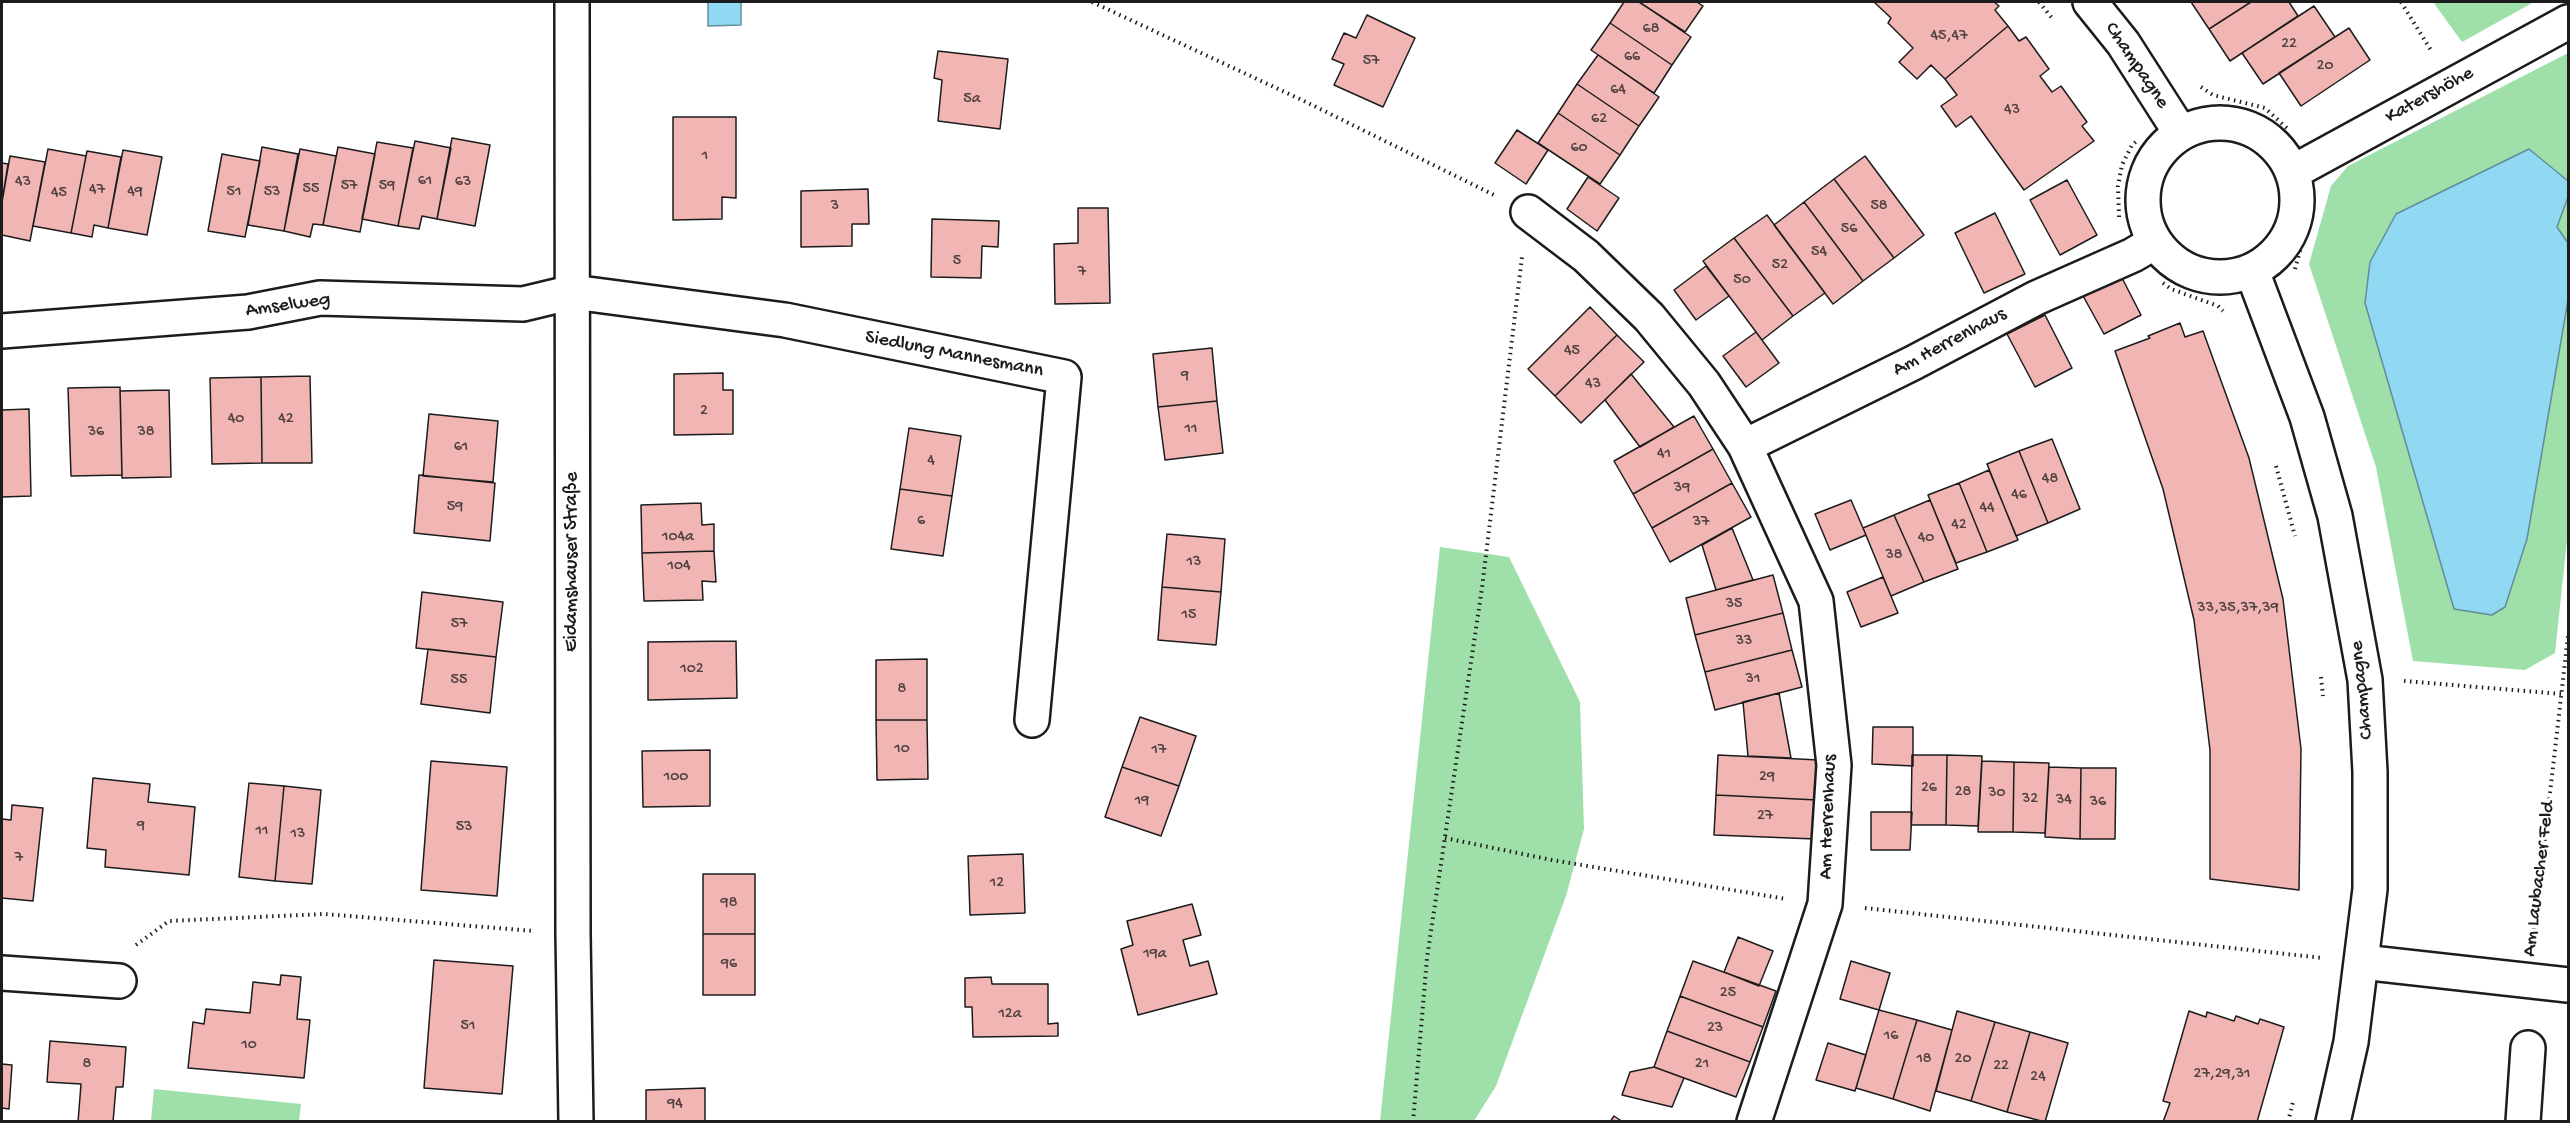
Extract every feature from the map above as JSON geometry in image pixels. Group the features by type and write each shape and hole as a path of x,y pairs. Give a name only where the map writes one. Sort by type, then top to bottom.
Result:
{"street":[{"name":"Eidamshauser Straße","path":"572,2 573,934 576,1122"},
{"name":"Champagne","path":"2090,2 2123,43 2180,132"},
{"name":"Katershöhe","path":"2303,167 2568,22"},
{"path":"2204,123 2235,123 2268,138 2303,167 2297,189 2295,219 2275,255 2252,271 2221,278 2185,269 2144,248 2146,226 2143,185 2162,147 2180,132 2204,123"},
{"name":"Am Herrenhaus","path":"1527,212 1586,256 1649,317 1704,384 1745,446 1816,601 1834,765 1825,904 1754,1122"},
{"name":"Am Herrenhaus","path":"1745,446 1913,363 2036,298 2144,248"},
{"name":"Champagne","path":"2252,271 2307,417 2335,516 2365,680 2370,772 2370,889 2351,1042 2333,1122"},
{"name":"Amselweg","path":"2,331 248,312 320,298 523,304 573,292"},
{"name":"Siedlung Mannesmann","path":"573,292 785,320 1064,377 1032,720"},
{"name":"Am Laubacher Feld","path":"2362,962 2568,985"},
{"path":"2,973 104,980"},
{"path":"2523,1122 2528,1048"}],"path":[{"path":"1092,2 1304,101 1527,212 1482,588 1427,958 1413,1122"},
{"path":"2401,2 2451,84"},
{"path":"2213,95 2265,108 2295,135 2303,167 2317,187 2295,269"},
{"path":"2132,145 2122,165 2118,186 2119,220 2144,248 2149,273 2171,289 2218,306 2226,315"},
{"path":"2274,459 2298,547"},
{"name":"Am Laubacher Feld","path":"2528,980 2568,636"},
{"path":"2320,672 2324,704"},
{"path":"2365,680 2562,693"},
{"path":"1445,838 1552,860 1825,904 2362,962"},
{"path":"104,980 169,921 324,914 573,934"},
{"path":"2321,970 2324,947"},
{"path":"2288,1122 2294,1101"}],"green space":[{"path":"2433,2 2534,2 2462,42"},
{"path":"2568,53 2568,531 2555,653 2525,670 2413,661 2376,467 2309,264 2331,186 2348,166"},
{"path":"1440,547 1509,557 1580,702 1584,829 1566,896 1496,1086 1474,1121 1380,1121"},
{"path":"154,1089 301,1104 299,1121 151,1121"}],"water":[{"path":"708,2 741,2 741,25 708,26"},
{"path":"2529,149 2568,181 2568,197 2557,227 2568,243 2568,300 2527,539 2505,607 2492,615 2454,609 2365,303 2370,262 2396,214"}],"building":[{"path":"1624,2 1639,2 1691,37 1672,65 1610,23"},
{"path":"1639,2 1697,2 1703,6 1685,32"},
{"path":"1874,2 1994,2 1999,6 1995,10 2008,26 1945,79 1931,65 1917,79 1899,62 1913,48 1888,23 1891,18"},
{"path":"2191,2 2251,2 2209,29"},
{"path":"2251,2 2289,2 2298,16 2230,61 2209,29"},
{"path":"2314,6 2335,37 2263,84 2242,53"},
{"path":"1367,15 1415,38 1383,107 1334,85 1344,64 1332,59 1344,33 1356,38"},
{"path":"1610,23 1672,65 1654,93 1591,50"},
{"path":"2008,26 2019,41 2026,37 2049,69 2040,76 2052,92 2061,86 2087,122 2082,126 2094,141 2024,190 1971,116 1956,127 1941,106 1957,95 1945,79"},
{"path":"2349,28 2370,60 2301,106 2279,73"},
{"path":"938,51 1008,59 1000,129 938,121 942,80 934,78"},
{"path":"1598,55 1659,97 1639,126 1577,84"},
{"path":"1577,84 1639,126 1620,155 1558,113"},
{"path":"1558,113 1620,155 1600,184 1538,143"},
{"path":"673,117 736,117 736,198 722,197 722,219 673,220"},
{"path":"1517,130 1548,150 1526,184 1495,163"},
{"path":"452,138 490,145 475,226 437,219"},
{"path":"415,141 451,148 437,219 422,216 419,229 398,226"},
{"path":"377,142 413,148 398,226 362,219"},
{"path":"262,147 298,154 284,231 248,225"},
{"path":"338,147 375,154 360,232 323,225"},
{"path":"48,149 86,156 71,233 33,226"},
{"path":"300,149 336,156 323,225 313,224 310,237 284,231"},
{"path":"123,150 162,157 147,235 108,228"},
{"path":"87,151 121,157 108,228 94,225 92,237 71,233"},
{"path":"222,154 260,161 245,237 208,231"},
{"path":"10,156 45,162 30,241 2,235 2,202"},
{"path":"1865,156 1924,235 1894,258 1834,179"},
{"path":"2,163 8,164 2,202"},
{"path":"1588,177 1619,198 1597,231 1567,209"},
{"path":"1834,179 1894,258 1863,281 1804,202"},
{"path":"2067,180 2097,235 2060,255 2030,200"},
{"path":"868,189 869,224 852,224 852,246 801,247 801,191"},
{"path":"1804,202 1863,281 1833,304 1774,225"},
{"path":"1078,208 1108,208 1110,303 1055,304 1054,244 1078,243"},
{"path":"1995,213 2025,274 1984,293 1955,233"},
{"path":"1767,215 1825,293 1793,316 1734,238"},
{"path":"932,219 999,221 998,247 982,246 981,278 931,277"},
{"path":"1734,238 1793,316 1762,340 1703,261"},
{"path":"1706,266 1729,296 1696,320 1674,290"},
{"path":"2120,274 2141,315 2104,334 2082,294"},
{"path":"1590,307 1617,335 1555,396 1528,369"},
{"path":"2045,315 2072,368 2035,387 2007,334"},
{"path":"2180,323 2185,337 2203,331 2249,458 2283,599 2301,749 2299,890 2210,879 2210,750 2194,620 2163,489 2115,351 2150,338 2148,336"},
{"path":"1756,332 1779,363 1746,387 1723,356"},
{"path":"1617,335 1644,362 1581,423 1555,396"},
{"path":"1212,348 1217,401 1158,407 1153,354"},
{"path":"723,373 723,390 733,390 733,434 674,435 674,374"},
{"path":"1631,374 1674,427 1640,447 1605,400"},
{"path":"310,376 312,463 262,463 261,377"},
{"path":"261,377 262,463 212,464 210,378"},
{"path":"120,387 122,475 71,476 68,388"},
{"path":"169,390 171,477 122,478 120,391"},
{"path":"1217,401 1223,453 1165,460 1158,407"},
{"path":"29,409 31,496 2,497 2,410"},
{"path":"429,414 498,421 493,482 423,476"},
{"path":"1694,416 1713,449 1633,494 1614,461"},
{"path":"909,428 961,436 952,496 900,489"},
{"path":"2052,439 2080,509 2048,523 2019,451"},
{"path":"1713,449 1732,483 1652,528 1633,494"},
{"path":"2019,451 2048,523 2016,536 1987,464"},
{"path":"1989,470 2018,540 1987,552 1959,483"},
{"path":"419,475 495,483 490,541 414,533"},
{"path":"1732,483 1751,517 1670,562 1652,528"},
{"path":"1959,483 1987,552 1956,563 1928,495"},
{"path":"900,489 952,496 943,556 891,549"},
{"path":"1851,500 1866,535 1830,550 1815,514"},
{"path":"1930,500 1958,569 1924,582 1894,515"},
{"path":"701,503 702,525 714,524 714,551 642,553 641,505"},
{"path":"1894,515 1924,582 1891,596 1863,528"},
{"path":"1732,528 1753,580 1716,590 1702,545"},
{"path":"1167,534 1225,539 1221,592 1162,587"},
{"path":"714,551 716,582 702,581 703,600 644,601 642,553"},
{"path":"1773,575 1783,613 1695,635 1686,598"},
{"path":"1883,577 1898,613 1861,627 1847,592"},
{"path":"1162,587 1221,592 1216,645 1158,640"},
{"path":"422,592 503,602 496,657 416,648"},
{"path":"1783,613 1792,650 1705,672 1695,635"},
{"path":"736,641 737,698 648,700 648,642"},
{"path":"428,649 496,657 490,713 421,704"},
{"path":"1792,650 1802,687 1715,710 1705,672"},
{"path":"927,659 927,720 876,720 876,660"},
{"path":"1779,693 1791,758 1748,756 1743,702"},
{"path":"1140,717 1196,736 1179,786 1122,767"},
{"path":"876,720 927,720 928,779 877,780"},
{"path":"1873,727 1913,727 1913,766 1872,764"},
{"path":"710,750 710,806 643,807 642,751"},
{"path":"1718,755 1819,760 1817,800 1716,795"},
{"path":"1912,755 1947,755 1946,825 1911,825"},
{"path":"1947,755 1982,756 1978,826 1946,825"},
{"path":"431,761 507,767 497,896 421,890"},
{"path":"1982,761 2014,762 2013,832 1978,832"},
{"path":"2014,762 2049,763 2045,833 2013,832"},
{"path":"1122,767 1179,786 1161,836 1105,817"},
{"path":"2049,767 2081,768 2080,839 2045,837"},
{"path":"2081,768 2116,768 2115,839 2080,839"},
{"path":"93,778 150,784 148,802 195,807 189,875 105,867 106,850 87,848"},
{"path":"249,783 284,786 275,881 239,877"},
{"path":"284,786 321,790 312,884 275,881"},
{"path":"1716,795 1817,800 1815,839 1714,835"},
{"path":"12,805 43,808 33,901 2,898 2,819 11,820"},
{"path":"1871,812 1912,812 1910,850 1871,850"},
{"path":"1023,854 1025,913 970,915 968,856"},
{"path":"703,874 755,874 755,934 703,934"},
{"path":"1192,904 1201,935 1183,940 1190,966 1208,961 1217,994 1138,1015 1121,949 1133,945 1127,921"},
{"path":"703,934 755,934 755,995 703,995"},
{"path":"1738,937 1773,951 1759,986 1724,972"},
{"path":"434,960 513,966 502,1094 424,1088"},
{"path":"1693,961 1776,991 1763,1027 1680,996"},
{"path":"1851,961 1890,973 1879,1010 1840,999"},
{"path":"281,975 301,977 297,1019 310,1020 304,1078 188,1068 193,1022 204,1024 206,1009 250,1013 253,982 280,985"},
{"path":"991,977 992,984 1048,984 1048,1024 1058,1023 1058,1036 973,1037 972,1007 965,1007 965,978"},
{"path":"1680,996 1763,1027 1750,1062 1667,1031"},
{"path":"1879,1010 1917,1020 1893,1099 1856,1088"},
{"path":"1957,1011 1995,1022 1971,1101 1936,1091"},
{"path":"2189,1011 2206,1017 2207,1012 2234,1021 2236,1016 2258,1024 2260,1019 2284,1027 2257,1122 2163,1122 2170,1103 2163,1101"},
{"path":"1917,1020 1952,1030 1930,1111 1893,1099"},
{"path":"1995,1022 2030,1032 2007,1112 1971,1101"},
{"path":"1667,1031 1750,1062 1736,1097 1654,1067"},
{"path":"2030,1032 2068,1043 2045,1122 2007,1112"},
{"path":"50,1041 126,1047 123,1087 116,1087 113,1122 78,1122 81,1084 47,1082"},
{"path":"1828,1043 1866,1055 1855,1091 1816,1080"},
{"path":"2,1064 12,1065 9,1109 2,1108"},
{"path":"1654,1067 1684,1078 1672,1107 1622,1095 1630,1072"},
{"path":"705,1088 705,1121 646,1122 646,1090"},
{"path":"1614,1116 1623,1122 1610,1122"}]}
